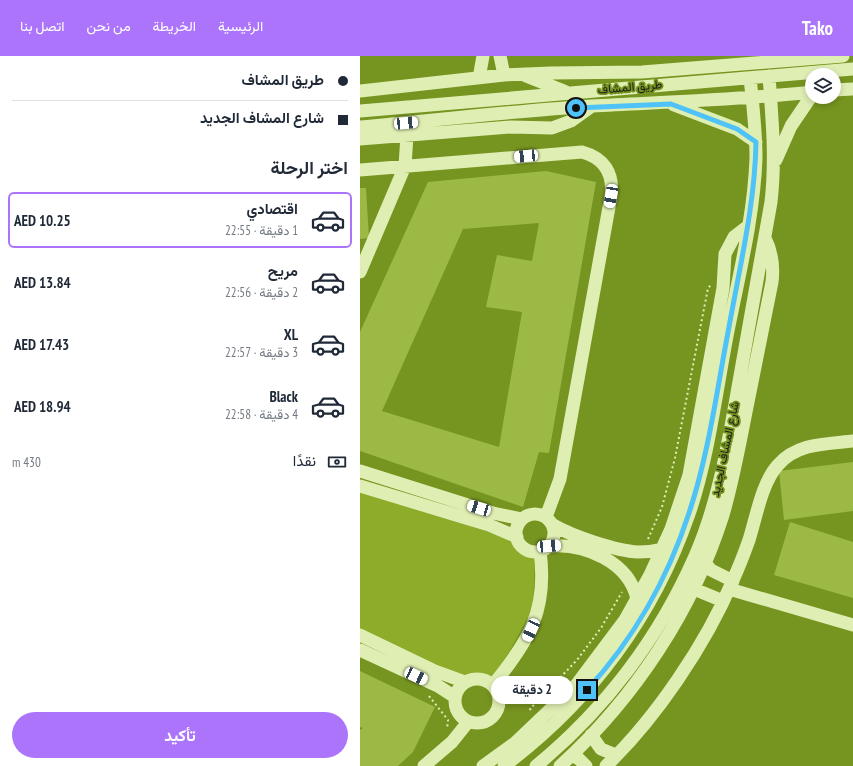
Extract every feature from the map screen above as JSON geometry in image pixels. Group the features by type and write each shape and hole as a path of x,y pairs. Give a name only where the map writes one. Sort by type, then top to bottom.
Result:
{"street":[{"path":"479,78 483,56"},
{"path":"500,56 504,75"},
{"name":"طريق المشاف","path":"360,91 504,75 642,72 746,60 843,56"},
{"name":"طريق المشاف","path":"360,111 567,92 853,69"},
{"path":"523,75 567,92"},
{"name":"شارع المشاف الجديد","path":"536,766 573,733 616,686 643,650 664,616 695,557 718,489 727,450 765,238 774,166 774,133 769,76"},
{"name":"شارع المشاف الجديد","path":"504,766 559,719 602,674 637,625 666,573 689,513 702,466 747,227 754,181 756,142 750,78"},
{"path":"417,105 445,81"},
{"path":"841,89 853,88"},
{"name":"طريق المشاف","path":"360,127 592,106 671,104 805,94"},
{"path":"671,104 737,129 756,142"},
{"path":"774,166 791,126 805,104"},
{"name":"طريق المشاف","path":"360,139 528,126 552,128 570,121 592,106"},
{"path":"360,272 405,166 407,135"},
{"path":"360,170 582,152 600,160 611,176 611,196 562,466 549,521 554,536 544,548 537,612 531,630 517,656 493,685"},
{"path":"483,766 515,743 577,684 621,627 637,600 663,549 681,502 689,475 723,288 725,254 728,245 734,237 747,227"},
{"path":"560,766 572,756 591,735 639,677 657,651 694,589 705,563 723,515 735,470 772,282 773,261 771,251 765,238"},
{"path":"591,735 611,763 658,706 682,673 699,647 731,585 770,476 777,465 786,456 798,449 811,445 853,441"},
{"path":"360,471 498,514 522,519"},
{"path":"360,486 489,525 517,537"},
{"path":"637,600 629,579 613,564 586,550 569,545 528,550 523,547 517,537 518,524 522,519 534,514 574,535 620,548 642,552 663,549"},
{"path":"705,563 711,570 731,585 853,624"},
{"path":"694,589 723,601"},
{"path":"360,635 435,671 465,682 480,679 493,685 499,699 495,714 483,722 468,722 457,712 455,697 457,691 465,682"},
{"path":"360,650 430,683 455,697"},
{"path":"424,766 452,742 468,722"},
{"path":"572,756 579,759 586,766"}],"path":[{"path":"642,552 662,507 675,458 708,288 723,273"},
{"path":"540,720 530,709 582,654 601,628 629,579"},
{"path":"430,683 426,690 448,720 446,735 452,742"}],"green space":[{"path":"360,491 405,504 506,538 522,552 535,559 533,609 495,677 459,675 360,629"}],"building":[{"path":"546,171 596,182 549,453 539,452 523,507 360,451 360,332 428,182","holes":["539,223 532,261 497,255 486,307 522,312 499,447 382,411 463,229"]},
{"path":"360,188 366,188 369,238 360,239"},
{"path":"853,462 853,511 784,520 779,471"},
{"path":"790,522 853,542 853,598 774,575"},
{"path":"360,671 435,707 413,752 398,766 360,766 360,730 363,728 360,727"}],"route":[{"path":"576,108 592,106 671,104 737,129 756,142 756,160 752,201 702,466 689,513 677,548 666,573 637,625 622,648 602,674 587,690"}]}
